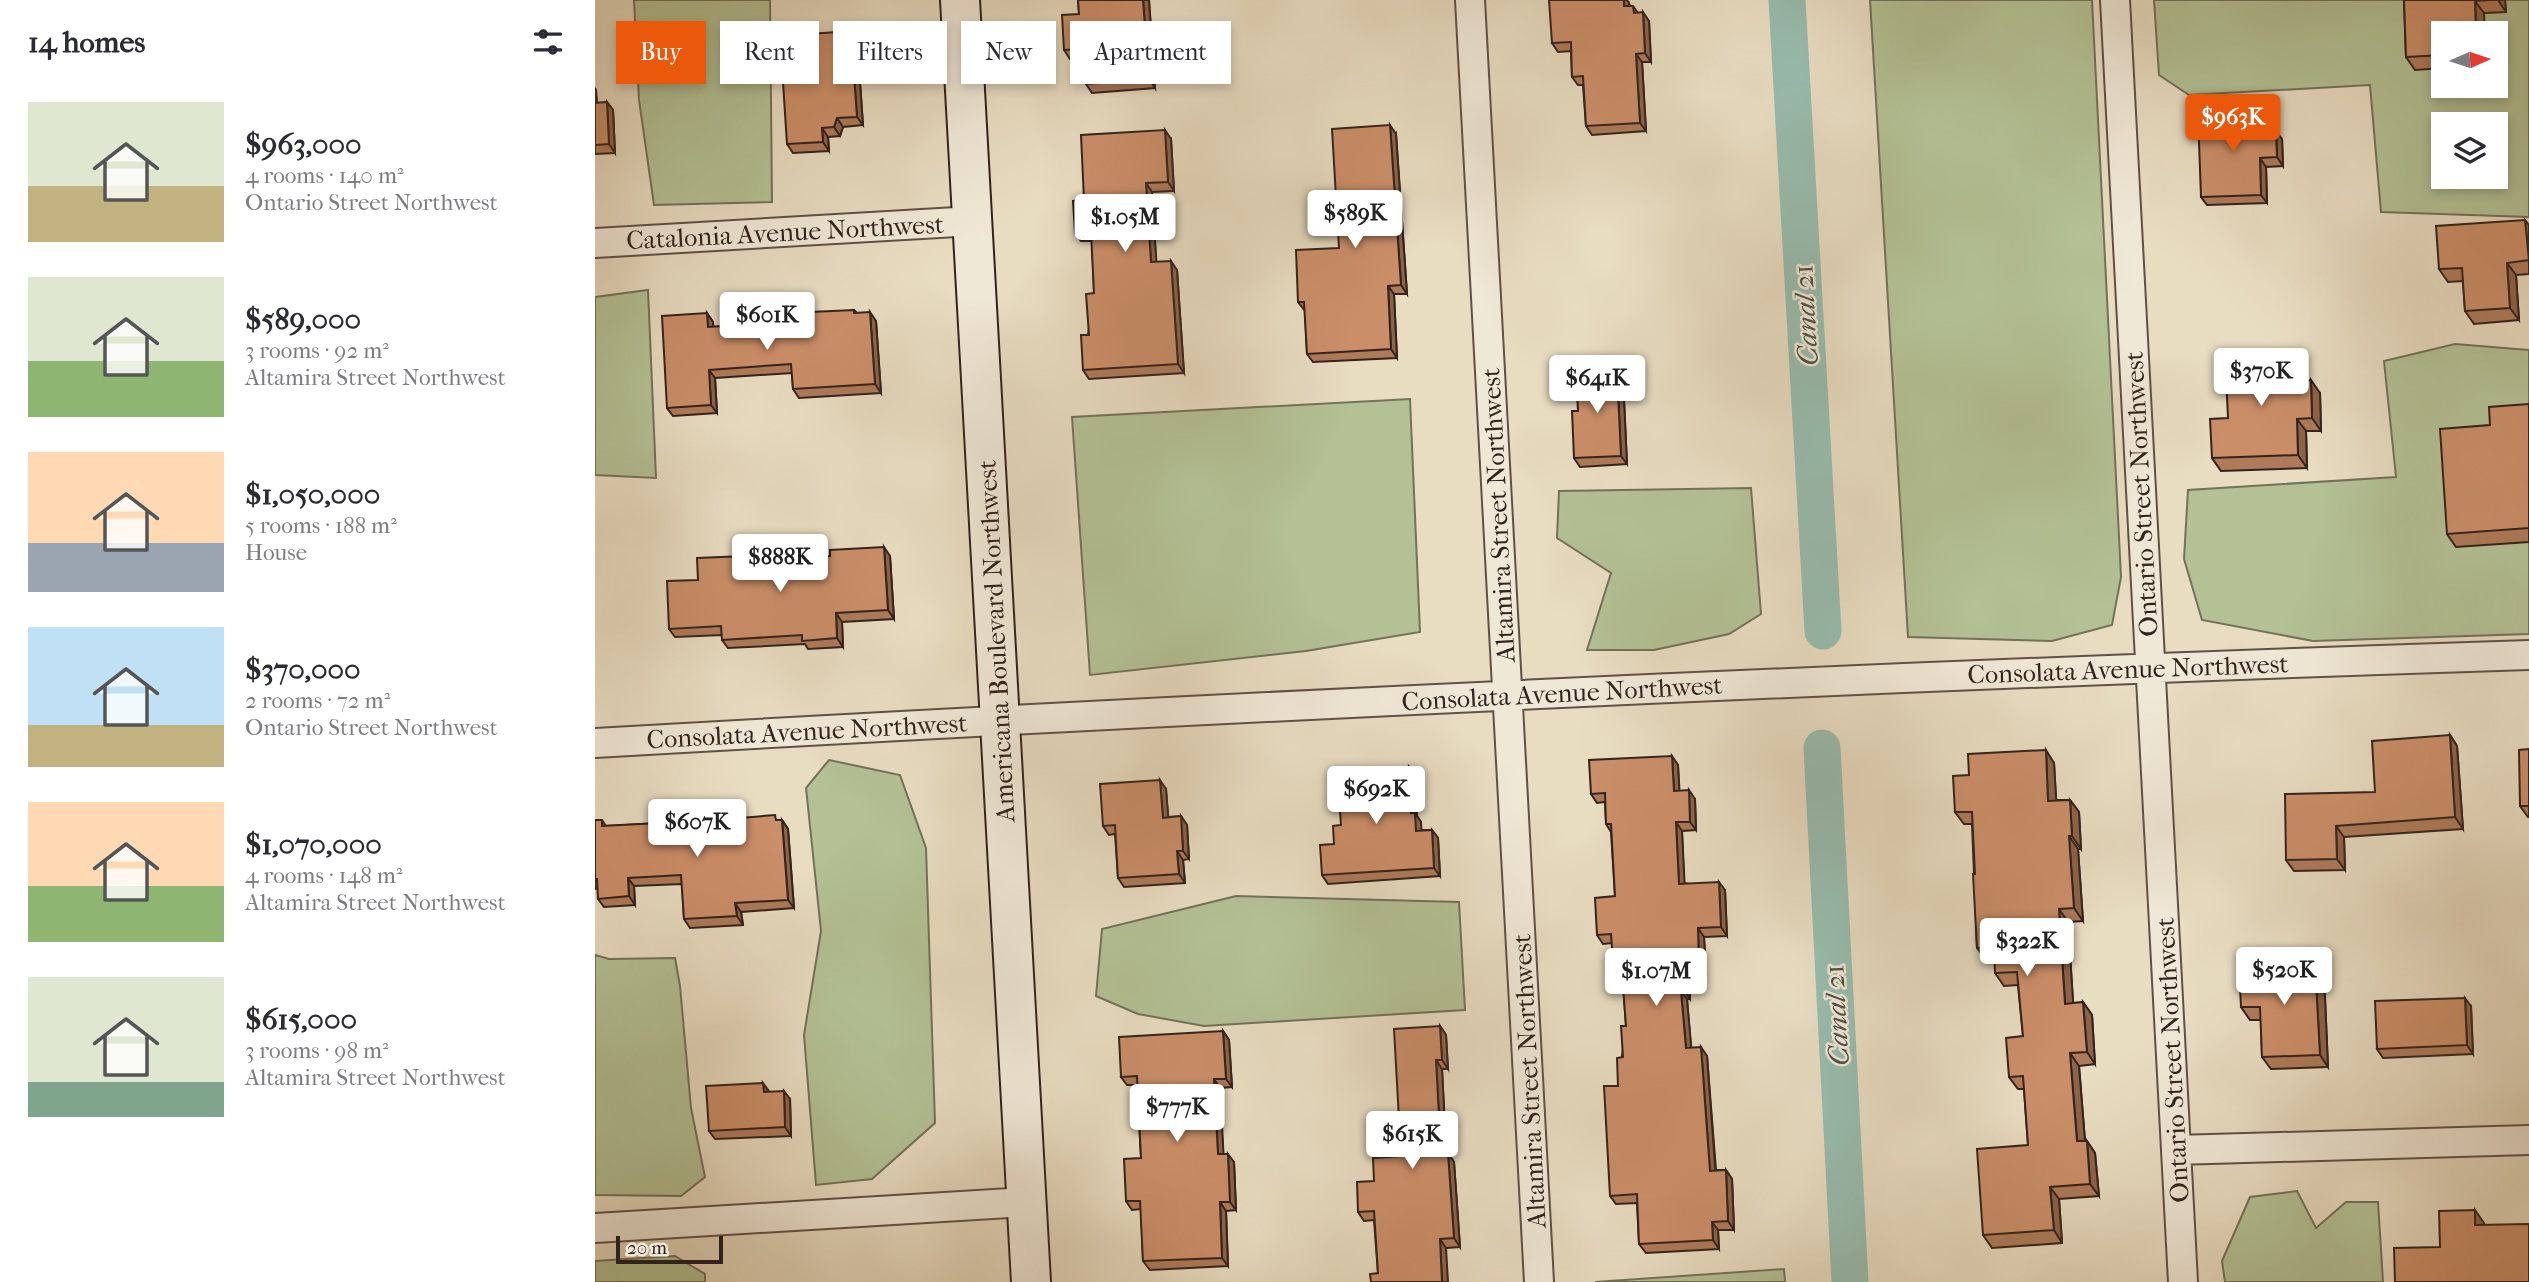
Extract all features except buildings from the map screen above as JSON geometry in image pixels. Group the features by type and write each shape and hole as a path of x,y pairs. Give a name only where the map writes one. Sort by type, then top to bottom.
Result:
{"street":[{"name":"Americana Boulevard Northwest","path":"960,0 1031,1282"},
{"name":"Altamira Street Northwest","path":"1471,0 1539,1282"},
{"name":"Ontario Street Northwest","path":"2115,0 2183,1282"},
{"name":"Catalonia Avenue Northwest","path":"595,243 974,221"},
{"name":"Consolata Avenue Northwest","path":"595,743 1507,695 2151,667 2529,655"},
{"path":"2176,1150 2529,1140"},
{"path":"595,1228 1027,1202"}],"green space":[{"path":"634,0 770,0 770,21 720,21 720,84 771,84 772,202 654,205 638,84 706,84 706,21 635,21"},
{"path":"1870,0 2092,0 2121,577 2112,625 2052,641 1908,637"},
{"path":"2154,0 2529,0 2529,217 2381,212 2370,85 2189,95 2159,75"},
{"path":"648,290 656,478 595,475 595,297"},
{"path":"2455,344 2529,350 2529,634 2313,641 2202,620 2184,559 2188,490 2396,477 2384,361"},
{"path":"1410,399 1420,632 1306,651 1090,675 1072,417"},
{"path":"1751,488 1761,614 1729,634 1654,650 1587,650 1611,573 1557,538 1559,491"},
{"path":"829,760 900,775 926,848 935,1123 872,1179 816,1185 804,1035 821,931 806,788"},
{"path":"1236,896 1459,902 1465,1010 1204,1026 1138,1014 1096,996 1102,929"},
{"path":"595,955 609,959 675,958 691,1108 705,1177 681,1196 595,1195"},
{"path":"2297,1191 2316,1228 2346,1202 2378,1202 2383,1282 2225,1282 2222,1261 2250,1197"},
{"path":"675,1256 705,1274 705,1282 595,1282 595,1261"},
{"path":"1784,1269 1785,1282 1595,1282"}],"waterway":[{"name":"Canal 21","path":"1787,0 1823,631"},
{"name":"Canal 21","path":"1822,748 1850,1282"}]}
